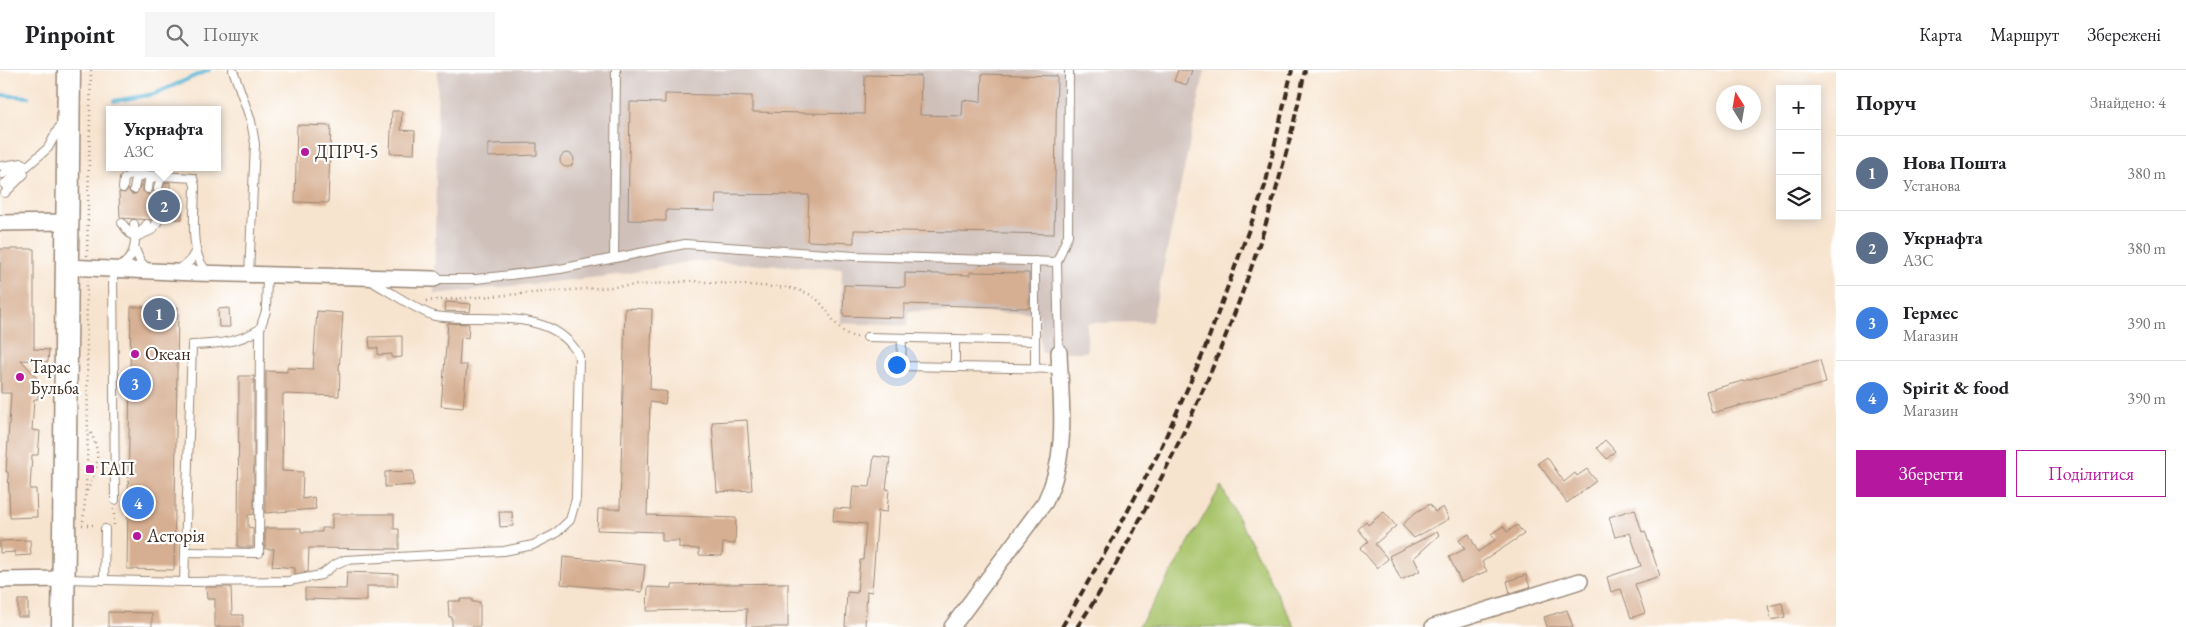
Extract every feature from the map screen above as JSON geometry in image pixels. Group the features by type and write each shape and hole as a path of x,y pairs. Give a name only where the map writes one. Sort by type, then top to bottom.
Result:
{"main road":[{"path":"63,627 77,268 67,222 69,70"}],"street":[{"path":"0,223 67,222"},
{"path":"77,268 212,274 434,279"},
{"path":"952,627 1045,502 1053,486 1062,439 1059,352"},
{"path":"0,580 64,579"},
{"path":"1433,627 1580,581"}],"lane":[{"path":"233,70 251,121 255,144 249,274"},
{"path":"614,258 616,70"},
{"path":"1059,352 1057,262 1068,235 1069,70"},
{"path":"4,184 48,148 68,112"},
{"path":"2,168 16,163 32,162"},
{"path":"2,168 32,162"},
{"path":"5,193 24,175 32,162"},
{"path":"134,189 136,179 143,175"},
{"path":"123,188 123,181 127,176 189,177 194,180 195,252 200,264 212,274"},
{"path":"148,189 149,180 156,176"},
{"path":"158,189 160,180 166,176"},
{"path":"136,237 152,230 158,222"},
{"path":"122,223 130,234 136,237"},
{"path":"134,224 135,249 140,261 147,269 153,272"},
{"path":"136,237 147,224"},
{"path":"434,279 476,279 541,271 685,244 855,256 1057,262"},
{"path":"115,500 112,270 124,264 135,249"},
{"path":"172,272 184,266 195,252"},
{"path":"1035,261 1035,369"},
{"path":"185,552 259,554 260,329 266,311 267,275"},
{"path":"64,579 184,582 289,581 320,575 344,560 504,551 533,545 555,534 570,520 576,499 579,356 572,344 561,335 527,321 433,316 362,276"},
{"path":"184,582 192,345 243,339 260,329"},
{"path":"867,337 1035,341"},
{"path":"902,338 901,366 1060,369"},
{"path":"954,367 955,339"},
{"path":"104,580 105,530"}],"path":[{"path":"88,429 97,446 97,470 86,493 88,429 77,268 91,70"},
{"path":"404,300 435,301 692,281 789,288 804,291 816,298 843,333 852,337 867,337"},
{"path":"114,525 115,500"}],"shaded area":[{"path":"438,70 1205,70 1152,322 1087,323 1087,352 1041,352 1039,314 908,311 907,326 840,323 842,269 693,261 619,275 434,294"}],"green space":[{"path":"1221,486 1295,627 1138,627 1158,596"}],"building":[{"path":"1178,70 1192,70 1187,85 1174,81"},
{"path":"982,74 1057,76 1054,234 854,230 854,243 807,241 809,195 716,194 715,211 666,210 666,221 628,220 630,102 665,103 665,94 752,96 752,112 864,114 865,75 921,76 920,115 962,116 963,100 981,102"},
{"path":"392,111 402,111 401,130 415,131 414,154 390,153"},
{"path":"297,125 331,126 328,203 295,202"},
{"path":"537,143 537,155 488,157 488,144"},
{"path":"567,153 572,155 574,160 572,165 567,167 562,165 560,160 562,155"},
{"path":"143,181 143,191 148,195 153,191 156,194 160,194 165,183 170,182 170,196 182,196 182,219 163,220 158,215 152,220 120,218 119,192 125,193 128,189 131,194 136,194"},
{"path":"0,249 34,249 34,349 49,350 48,362 21,360 38,379 38,399 34,399 32,430 40,431 38,455 32,455 30,489 36,489 37,517 10,518 8,472 6,472 11,393 1,393"},
{"path":"970,272 1029,273 1029,308 904,304 904,318 843,316 844,285 905,287 905,273 970,275"},
{"path":"446,302 471,304 470,312 445,311"},
{"path":"131,307 178,307 174,570 127,569"},
{"path":"229,308 230,327 219,327 218,309"},
{"path":"625,308 652,309 650,389 667,392 665,404 650,402 647,515 736,518 735,544 723,543 722,556 699,555 699,549 679,548 679,541 662,541 662,532 597,530 598,509 620,509"},
{"path":"317,311 343,313 339,396 283,394 282,471 303,472 302,499 314,497 316,509 265,513 266,371 287,372 287,368 313,369"},
{"path":"448,323 469,324 468,338 461,337 459,365 467,365 463,408 441,406"},
{"path":"402,336 402,357 392,358 392,354 378,355 378,348 370,348 369,337"},
{"path":"1820,360 1826,383 1712,413 1706,391"},
{"path":"239,376 254,376 254,514 248,515 248,527 253,528 253,547 238,547"},
{"path":"747,420 752,490 717,492 712,422"},
{"path":"1605,440 1615,451 1607,459 1597,448"},
{"path":"874,456 890,458 886,489 889,489 887,512 878,511 872,592 867,591 865,627 845,627 847,592 857,593 860,560 863,560 866,524 833,521 834,508 851,509 853,486 870,487"},
{"path":"1547,457 1564,482 1575,473 1577,476 1587,469 1596,481 1567,503 1538,463"},
{"path":"413,471 414,485 385,487 385,472"},
{"path":"1430,504 1435,512 1443,507 1449,519 1414,538 1402,525 1416,512"},
{"path":"1635,509 1642,532 1645,531 1660,576 1635,584 1645,613 1631,618 1621,589 1611,592 1607,577 1641,566 1630,533 1615,537 1609,517"},
{"path":"499,512 512,512 513,526 500,527"},
{"path":"1384,512 1396,526 1375,544 1388,559 1377,568 1360,548 1368,541 1358,529 1366,522 1368,525"},
{"path":"332,514 394,514 394,529 399,529 399,549 309,548 308,572 295,574 295,568 272,566 274,549 265,549 265,528 301,528 301,532 322,532 322,528 332,528"},
{"path":"1517,525 1524,534 1482,562 1487,571 1461,582 1449,557 1465,549 1459,540 1469,534 1478,552 1495,540 1491,534 1503,526 1507,532"},
{"path":"1437,532 1439,535 1414,558 1420,571 1401,580 1389,556"},
{"path":"30,540 31,555 15,556 15,552 0,553 0,541"},
{"path":"563,557 645,565 642,592 561,584"},
{"path":"347,572 398,574 397,586 367,586 367,601 305,599 305,588 346,589"},
{"path":"1526,575 1530,587 1510,593 1507,581"},
{"path":"788,583 788,627 746,627 747,609 647,611 648,587 672,588 672,585"},
{"path":"206,587 231,587 232,615 243,615 243,627 215,627 215,599 207,599"},
{"path":"460,599 472,599 472,602 480,602 480,627 452,627 452,617 449,617 448,601 461,601"},
{"path":"18,600 28,600 28,617 18,617"},
{"path":"1782,603 1785,617 1771,620 1768,606"},
{"path":"1567,610 1573,627 1547,627 1544,617"},
{"path":"108,612 152,613 152,627 108,627"}],"waterway":[{"path":"114,101 154,94 209,70"},
{"path":"0,95 28,97"}],"railway":[{"path":"1062,627 1115,535 1158,454 1202,356 1265,186 1292,70"},
{"path":"1077,627 1126,546 1152,496 1224,341 1244,288 1279,180 1305,70"}],"place":[{"name":"ДПРЧ-5","path":"305,152"},
{"name":"Укрнафта","path":"164,206"},
{"name":"Нова Пошта","path":"159,314"},
{"name":"Океан","path":"135,354"},
{"name":"Тарас Бульба","path":"20,377"},
{"name":"Гермес","path":"135,384"},
{"name":"ГАП","path":"90,469"},
{"name":"Spirit & food","path":"138,503"},
{"name":"Асторія","path":"137,536"}]}
